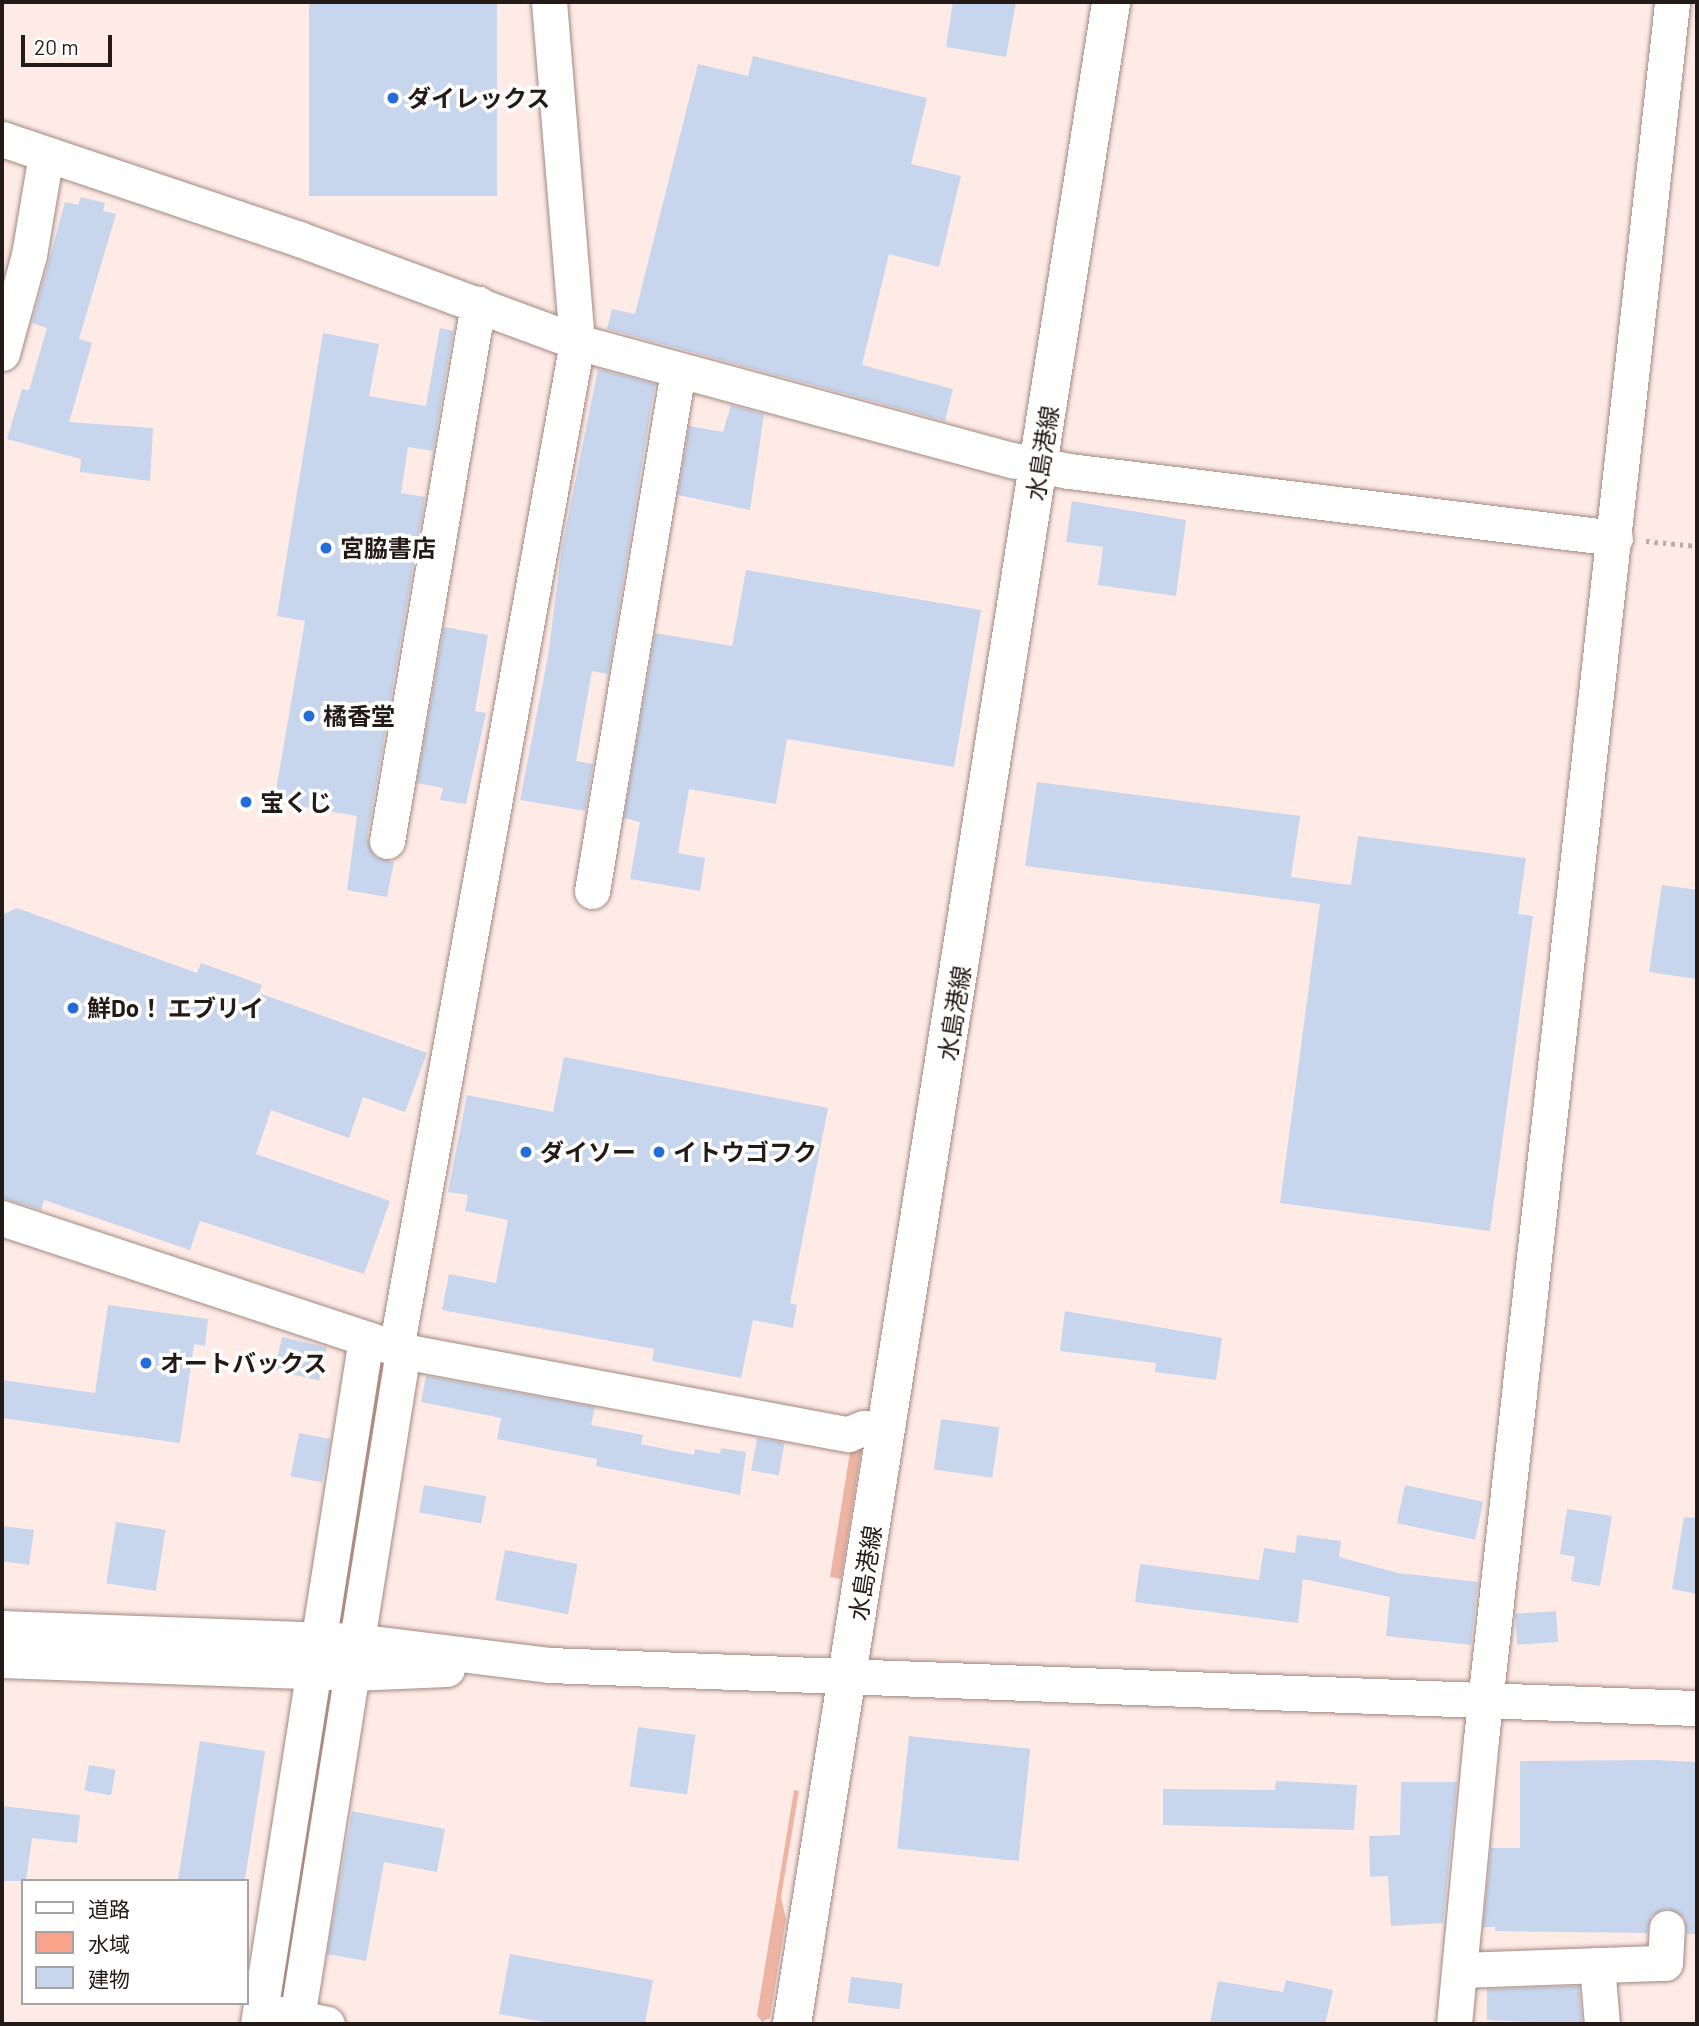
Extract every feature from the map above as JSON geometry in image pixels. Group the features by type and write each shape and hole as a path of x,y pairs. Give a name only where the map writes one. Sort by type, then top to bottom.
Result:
{"main road":[{"name":"水島港線","path":"793,2024 1111,2"}],"street":[{"path":"333,1656 312,2021 260,2017 333,1656 568,339 549,2"},
{"path":"1454,2024 1485,1700 1672,2"},
{"path":"2,139 478,303 568,339 678,371 1040,465 1615,538"},
{"path":"2,353 29,255 46,155"},
{"path":"387,841 478,303"},
{"path":"593,891 678,371"},
{"path":"2,1217 389,1346 848,1434 864,1428 886,1432"},
{"path":"2,1629 333,1656 847,1678 1697,1708"},
{"path":"2,1660 333,1656"},
{"path":"1460,1970 1665,1963 1667,1928"},
{"path":"1597,1965 1602,2024"}],"path":[{"path":"1615,538 1697,546"}],"shaded area":[{"path":"863,1438 841,1579 830,1577 850,1452"},
{"path":"794,1790 799,1791 781,1897 786,1919 770,2018 762,2022 757,2015"}],"water":[{"path":"377,1361 387,1363 287,2003 272,2000"}],"building":[{"path":"309,2 497,2 497,196 309,196"},
{"path":"953,2 1016,2 1006,57 946,47"},
{"path":"753,56 927,98 911,164 961,176 939,267 889,254 862,365 953,389 945,421 607,329 612,309 635,314 698,64 748,76"},
{"path":"81,197 105,203 103,211 116,214 79,339 92,343 69,422 153,428 150,481 80,472 81,459 7,439 22,389 29,390 47,328 32,323 65,202 78,205"},
{"path":"440,328 453,331 433,451 408,447 401,493 425,497 367,838 374,856 394,862 387,897 347,890 357,816 274,802 305,621 277,616 323,333 379,344 369,396 426,406"},
{"path":"598,369 655,384 608,674 592,671 576,761 593,764 585,811 520,800 548,656 562,547"},
{"path":"731,405 764,414 750,510 678,495 689,426 723,432"},
{"path":"1072,501 1186,520 1176,596 1098,585 1103,547 1066,542"},
{"path":"746,570 981,610 954,767 787,739 776,804 689,789 678,853 705,858 700,891 630,879 640,822 624,818 655,633 732,646"},
{"path":"444,627 488,635 475,711 486,713 466,804 440,800 443,788 417,783"},
{"path":"1037,782 1300,816 1291,877 1351,885 1358,836 1526,858 1518,914 1533,916 1490,1231 1280,1203 1320,904 1025,866"},
{"path":"1662,885 1697,890 1697,979 1649,972"},
{"path":"17,908 197,973 201,963 262,985 259,993 427,1053 405,1112 363,1097 349,1138 271,1110 256,1154 390,1201 364,1274 200,1221 190,1250 44,1200 41,1210 2,1198 2,915"},
{"path":"564,1057 828,1108 790,1303 797,1305 793,1328 753,1320 741,1378 652,1361 654,1349 442,1310 449,1274 496,1283 508,1220 465,1211 468,1195 448,1192 467,1095 553,1112"},
{"name":"オートバックス","path":"108,1305 208,1319 205,1346 194,1344 180,1443 2,1418 2,1380 95,1393"},
{"path":"1065,1311 1222,1338 1216,1380 1155,1372 1156,1363 1060,1351"},
{"path":"282,1337 327,1347 319,1380 274,1370"},
{"path":"426,1376 595,1407 591,1425 643,1435 641,1444 694,1455 695,1449 720,1454 721,1448 746,1452 740,1495 596,1466 597,1459 497,1439 501,1418 421,1402"},
{"path":"941,1419 999,1427 992,1478 934,1470"},
{"path":"299,1433 330,1439 322,1482 291,1476"},
{"path":"757,1438 785,1443 779,1475 751,1470"},
{"path":"424,1485 486,1496 481,1524 419,1513"},
{"path":"1405,1485 1483,1502 1475,1540 1397,1523"},
{"path":"1567,1509 1612,1516 1600,1586 1571,1581 1575,1557 1560,1554"},
{"path":"1684,1517 1697,1518 1697,1594 1672,1589"},
{"path":"116,1522 165,1530 156,1591 106,1583"},
{"path":"2,1526 34,1530 29,1565 2,1561"},
{"path":"1297,1535 1341,1541 1339,1557 1398,1573 1478,1582 1471,1645 1386,1636 1390,1597 1303,1579 1298,1623 1135,1602 1140,1564 1259,1580 1264,1548 1295,1553"},
{"path":"505,1550 578,1564 568,1614 495,1600"},
{"path":"1556,1611 1558,1642 1517,1645 1515,1614"},
{"path":"638,1727 695,1735 687,1794 630,1786"},
{"path":"909,1736 1030,1749 1019,1861 897,1848"},
{"path":"200,1741 265,1751 245,1879 178,1879"},
{"path":"1520,1761 1697,1762 1697,1934 1687,1934 1685,1918 1667,1908 1651,1916 1647,1933 1495,1931 1495,1927 1483,1927 1491,1848 1520,1848"},
{"path":"89,1765 116,1770 111,1795 84,1791"},
{"path":"1276,1781 1357,1785 1354,1830 1163,1825 1163,1789 1275,1790"},
{"path":"1401,1782 1457,1782 1443,1923 1391,1926 1388,1876 1370,1877 1369,1836 1400,1835"},
{"path":"2,1806 80,1815 77,1843 32,1838 26,1879 2,1881"},
{"path":"352,1811 445,1829 437,1872 384,1862 366,1961 327,1954"},
{"path":"510,1954 653,1980 645,2024 557,2024 499,2014"},
{"path":"851,1977 903,1983 899,2009 848,2003"},
{"path":"1286,1980 1333,1990 1325,2024 1210,2024 1218,1981 1283,1992"},
{"path":"1579,1986 1582,2024 1487,2020 1487,1989"}],"place":[{"name":"ダイレックス","path":"393,98"},
{"name":"宮脇書店","path":"326,548"},
{"name":"橘香堂","path":"309,716"},
{"name":"宝くじ","path":"246,802"},
{"name":"鮮Do！ エブリイ","path":"73,1008"},
{"name":"ダイソー","path":"526,1152"},
{"name":"イトウゴフク","path":"659,1152"},
{"name":"オートバックス","path":"146,1363"}]}
